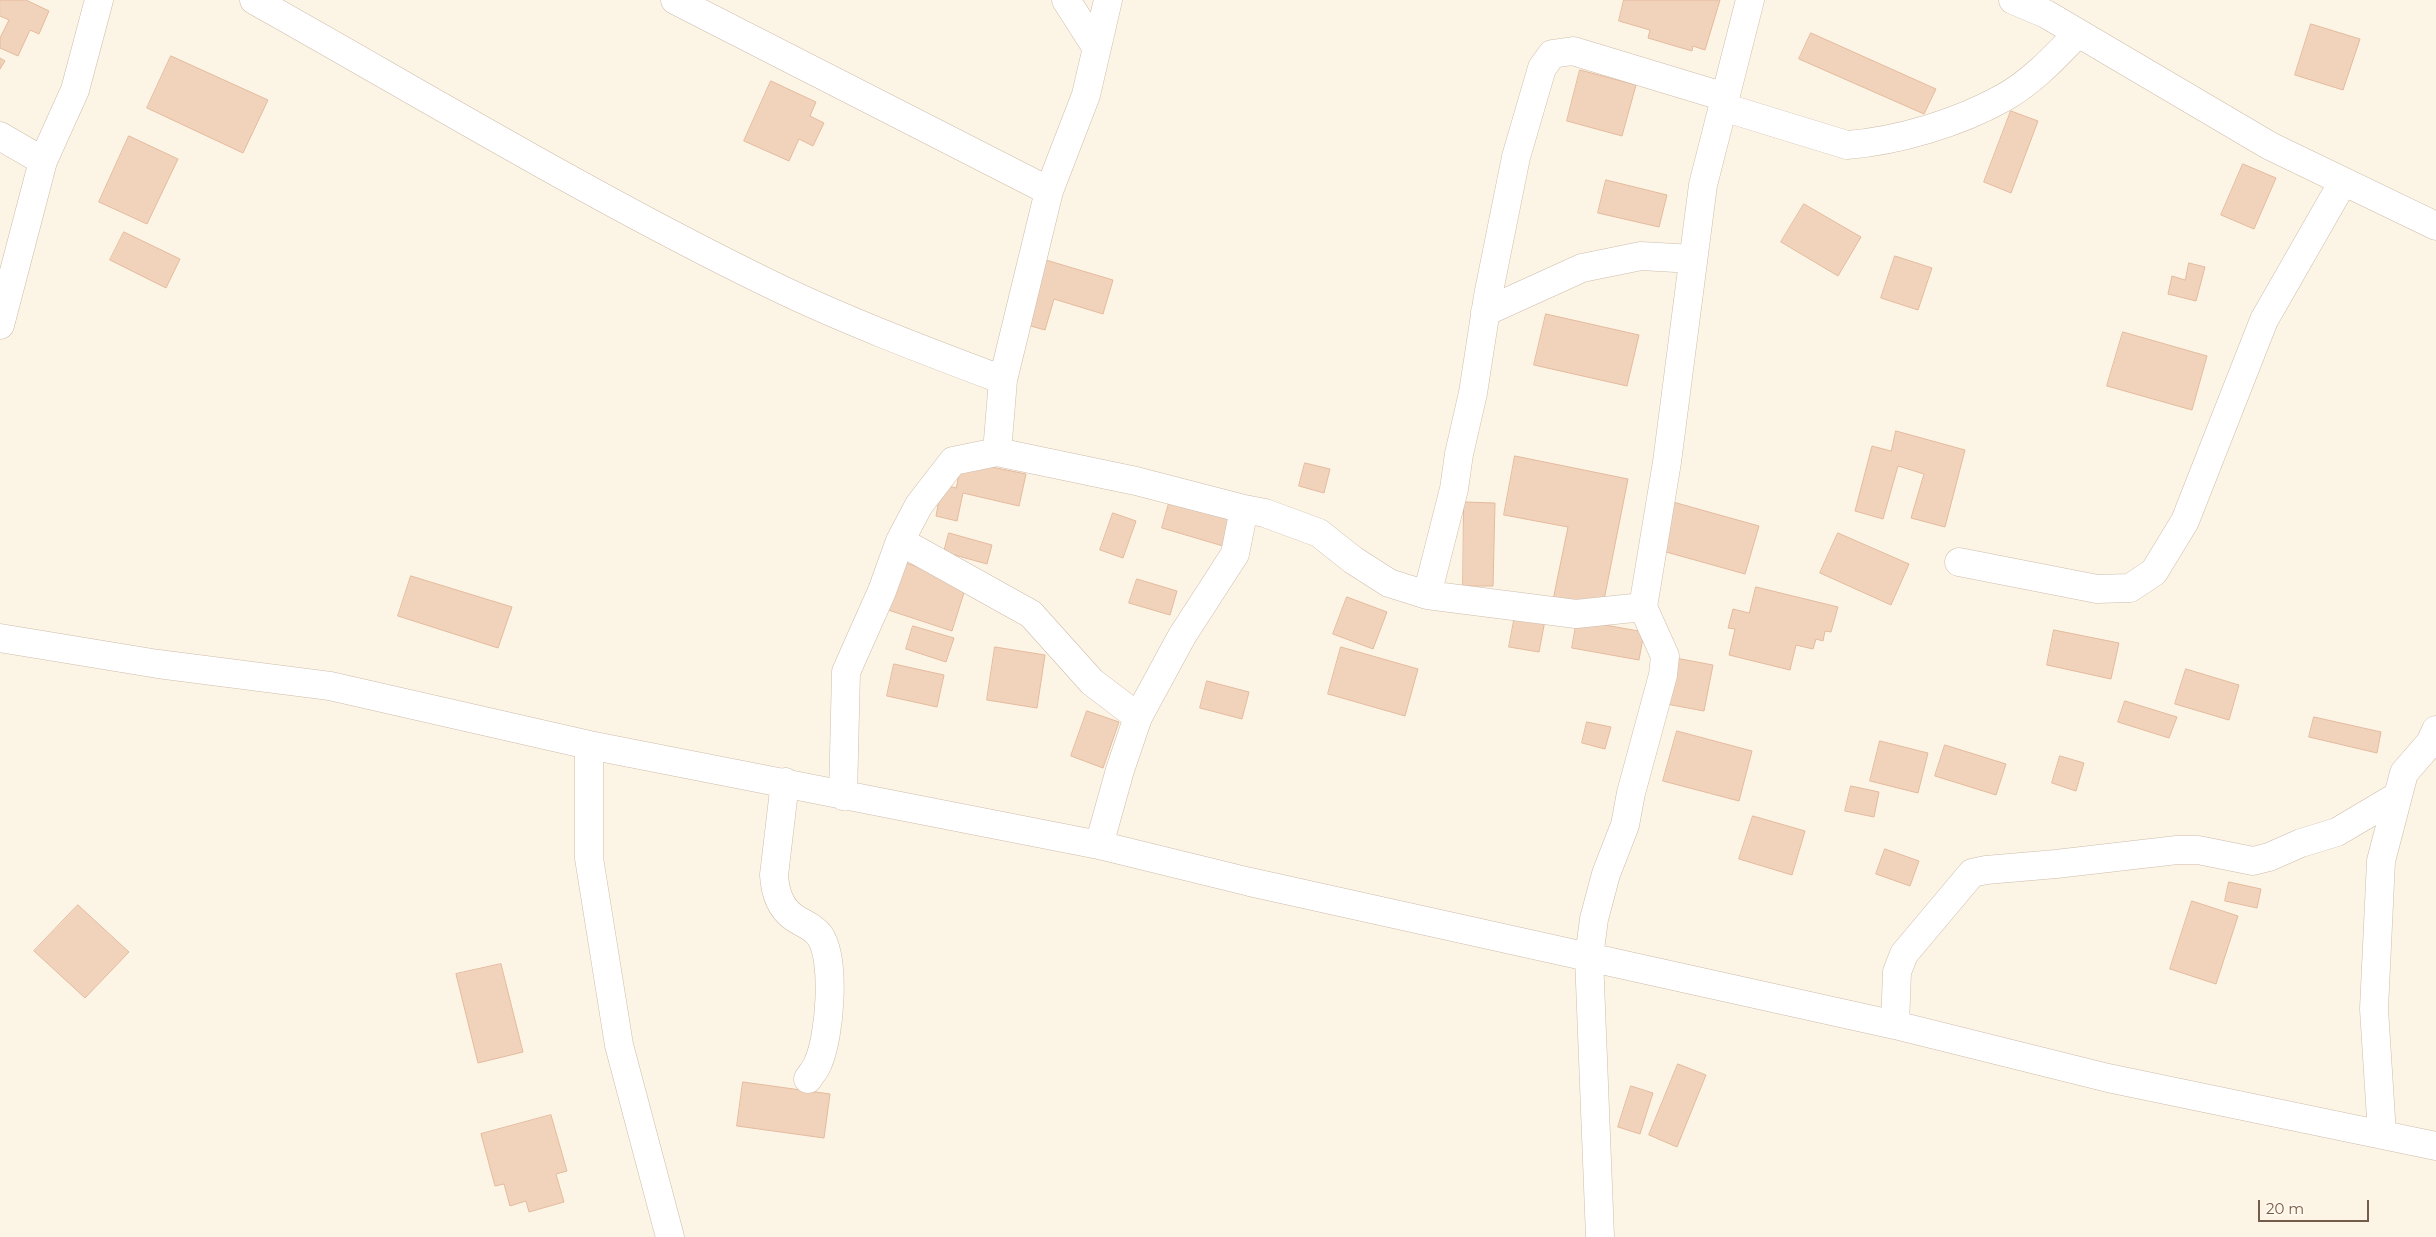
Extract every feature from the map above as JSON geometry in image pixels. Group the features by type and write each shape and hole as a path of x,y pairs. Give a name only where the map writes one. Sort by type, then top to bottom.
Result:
{"street":[{"path":"0,324 43,161 75,90 99,0"},
{"path":"254,0 661,229 774,286 935,355 1003,380"},
{"path":"675,0 1049,191"},
{"path":"1066,0 1096,47"},
{"path":"997,452 1003,380 1049,191 1086,95 1108,0"},
{"path":"2014,0 2052,7 2078,33 2270,146 2436,226"},
{"path":"1600,1237 1589,957 1594,919 1604,883 1625,825 1631,793 1663,675 1665,656 1644,606 1667,462 1703,185 1724,102 1754,2"},
{"path":"1427,595 1454,489 1458,454 1473,393 1485,312 1516,157 1542,68 1552,54 1572,51 1847,145 1868,143 1941,125 2003,98 2039,72 2078,33"},
{"path":"0,136 43,161"},
{"path":"1959,562 2098,589 2130,588 2154,572 2186,521 2264,320 2343,182"},
{"path":"1485,312 1582,268 1641,256 1693,258"},
{"path":"842,796 846,672 882,591 900,541 919,505 953,461 997,452 1136,481 1265,513 1319,533 1353,560 1389,583 1427,595 1576,614 1644,606"},
{"path":"1099,845 1120,770 1138,717 1182,636 1235,554 1244,509"},
{"path":"900,541 1031,614 1092,682 1138,717"},
{"path":"0,638 158,664 330,686 589,744 785,782 842,796 1099,845 1260,884 1895,1025 2108,1078 2436,1146"},
{"path":"2382,1134 2374,1008 2381,861 2396,797 2404,773 2430,743 2436,730"},
{"path":"589,744 589,858 614,1015 619,1044 670,1237"},
{"path":"785,782 774,875 775,888 780,902 792,916 812,927 821,937 828,953 830,974 824,1040 818,1063 808,1080"},
{"path":"1895,1025 1897,972 1904,954 1972,873 2177,850 2198,850 2253,861 2337,832 2396,797"}],"building":[{"path":"0,0 26,0 49,11 39,34 30,30 18,56 0,48 0,38 9,20 0,16"},
{"path":"1624,0 1720,0 1705,50 1693,46 1692,51 1648,38 1650,30 1619,21"},
{"path":"2311,24 2360,39 2343,90 2295,75"},
{"path":"1811,33 1936,89 1924,114 1799,59"},
{"path":"171,56 268,100 243,153 147,108"},
{"path":"0,58 5,61 0,69"},
{"path":"1580,70 1636,85 1622,136 1567,121"},
{"path":"771,81 816,102 810,116 824,123 813,146 799,139 789,161 744,141"},
{"path":"2011,111 2038,121 2011,193 1984,182"},
{"path":"129,136 178,159 147,224 99,202"},
{"path":"2243,164 2276,178 2254,229 2221,215"},
{"path":"1606,180 1667,195 1659,227 1598,213"},
{"path":"1804,204 1861,237 1838,276 1781,242"},
{"path":"124,232 180,259 166,288 110,260"},
{"path":"1895,256 1932,268 1918,310 1881,298"},
{"path":"1039,258 1113,280 1103,314 1054,299 1045,330 1020,323"},
{"path":"2189,263 2205,267 2196,301 2168,294 2172,276 2185,280"},
{"path":"1546,314 1639,335 1627,386 1534,365"},
{"path":"2123,332 2207,356 2192,410 2107,386"},
{"path":"1896,431 1965,450 1945,527 1911,518 1924,474 1898,466 1883,519 1855,511 1872,446 1891,451"},
{"path":"1515,456 1628,479 1602,610 1553,600 1568,527 1504,515"},
{"path":"962,461 1026,474 1019,506 963,493 957,521 936,516 942,484 956,488"},
{"path":"1305,463 1330,469 1324,493 1299,486"},
{"path":"1171,496 1233,514 1223,546 1162,528"},
{"path":"1464,502 1495,503 1493,586 1463,586"},
{"path":"1673,502 1759,526 1745,574 1659,550"},
{"path":"1113,513 1136,521 1123,558 1100,550"},
{"path":"949,533 992,545 987,564 944,552"},
{"path":"1838,533 1909,564 1891,605 1820,573"},
{"path":"906,563 967,583 952,631 882,608"},
{"path":"411,576 512,607 498,648 398,616"},
{"path":"1137,579 1177,591 1170,615 1129,603"},
{"path":"1756,587 1838,607 1831,632 1825,631 1823,641 1816,639 1813,649 1796,645 1790,670 1729,655 1735,629 1728,628 1733,609 1749,613"},
{"path":"1347,597 1387,612 1373,649 1333,634"},
{"path":"1516,610 1546,615 1539,652 1509,647"},
{"path":"1577,620 1644,632 1639,660 1572,648"},
{"path":"913,626 954,638 946,662 906,649"},
{"path":"2054,630 2119,643 2111,679 2047,665"},
{"path":"995,647 1045,655 1037,708 987,700"},
{"path":"1341,647 1418,669 1405,716 1328,694"},
{"path":"1670,657 1713,665 1704,711 1661,703"},
{"path":"894,664 944,675 937,707 887,696"},
{"path":"2186,669 2239,685 2229,720 2175,704"},
{"path":"1207,681 1249,692 1242,719 1200,708"},
{"path":"2125,701 2177,717 2169,738 2118,722"},
{"path":"1087,711 1119,722 1103,768 1071,756"},
{"path":"2314,717 2381,732 2377,753 2309,737"},
{"path":"1587,722 1611,727 1605,749 1582,743"},
{"path":"1677,731 1752,751 1739,801 1663,781"},
{"path":"1880,741 1928,753 1918,793 1870,781"},
{"path":"1945,745 2006,764 1996,795 1935,776"},
{"path":"2060,756 2084,763 2076,791 2052,783"},
{"path":"1851,786 1879,792 1874,817 1845,811"},
{"path":"1753,816 1805,831 1792,875 1739,859"},
{"path":"1885,849 1919,861 1910,886 1876,874"},
{"path":"2229,882 2261,889 2257,908 2225,901"},
{"path":"2192,901 2238,916 2216,984 2170,969"},
{"path":"78,905 129,952 85,998 34,951"},
{"path":"501,964 523,1052 478,1063 456,974"},
{"path":"1678,1064 1706,1075 1677,1147 1649,1135"},
{"path":"743,1082 830,1094 824,1138 737,1126"},
{"path":"1631,1086 1653,1093 1640,1134 1618,1127"},
{"path":"551,1115 567,1171 556,1174 564,1202 529,1212 526,1201 510,1206 504,1184 495,1186 481,1134"}]}
